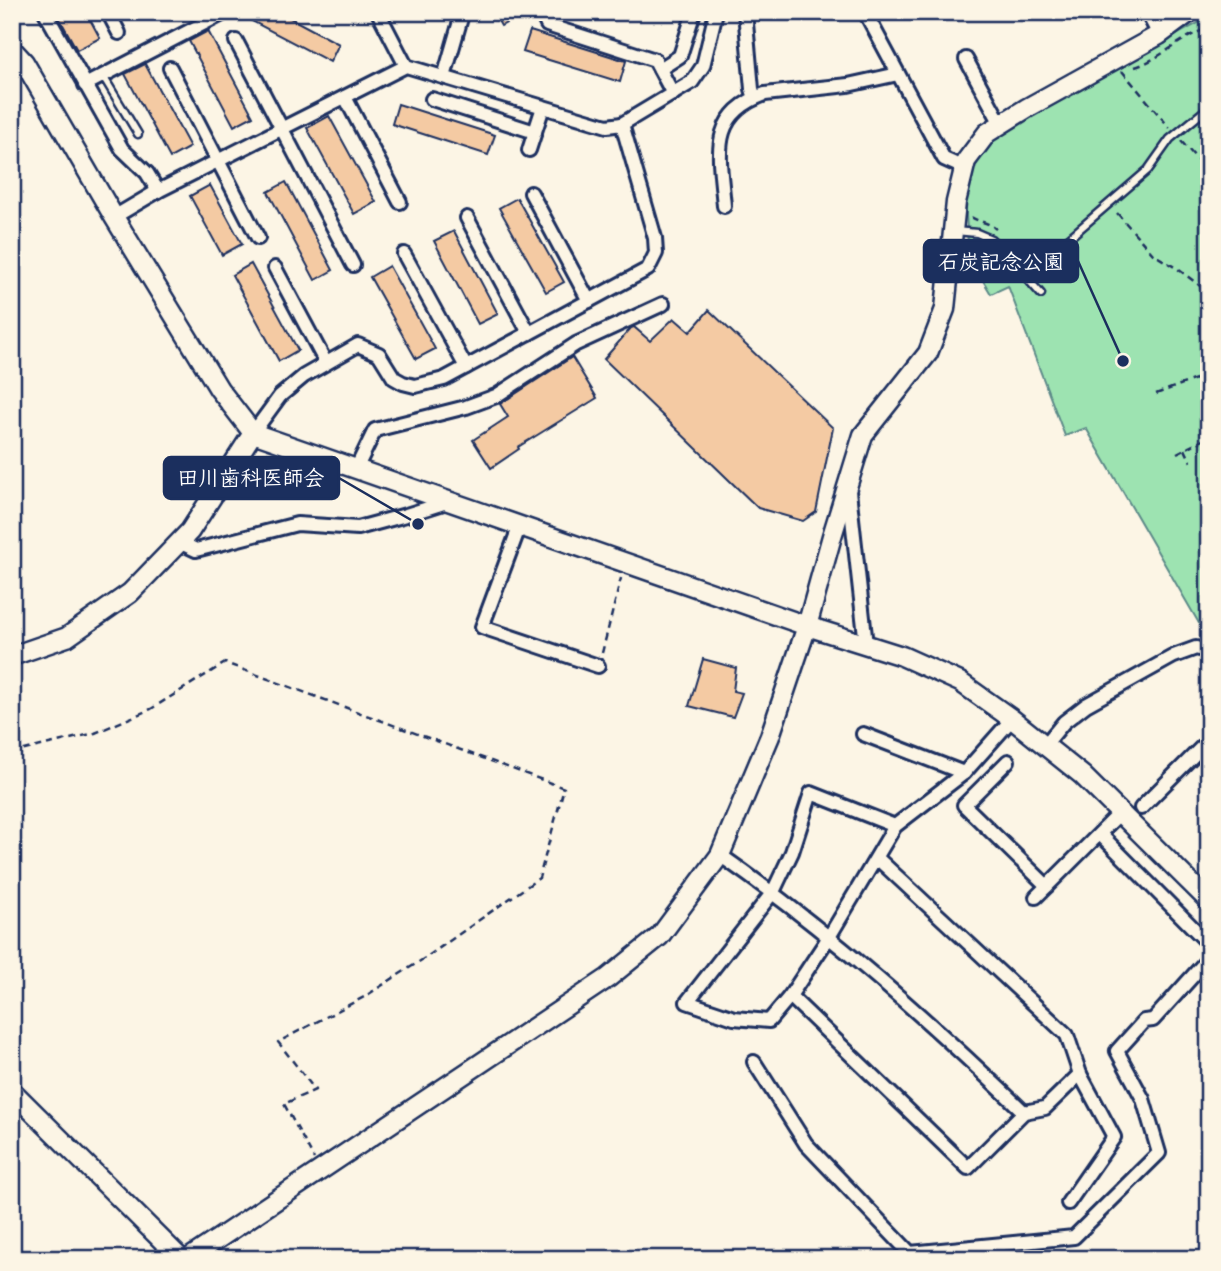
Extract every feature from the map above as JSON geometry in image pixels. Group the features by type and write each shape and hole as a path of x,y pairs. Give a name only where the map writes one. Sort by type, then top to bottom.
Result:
{"street":[{"path":"45,12 122,149 148,173 158,191"},
{"path":"108,12 119,33"},
{"path":"85,85 226,12"},
{"path":"378,12 406,66"},
{"path":"444,77 461,18 458,12"},
{"path":"541,12 547,24 655,60 673,94"},
{"path":"660,69 680,56 694,12"},
{"path":"114,217 158,191 406,66 607,126 622,124 692,82 703,66 716,12"},
{"path":"745,12 755,98"},
{"path":"865,12 944,159 964,168"},
{"path":"1147,12 1159,35"},
{"path":"188,1259 608,978 660,936 720,855 770,736 807,626 863,435 928,353 945,309 956,202 966,161 987,133 1159,35 1191,12"},
{"path":"236,41 353,265"},
{"path":"12,49 24,62 219,389 253,433 807,626 902,656 960,682 1082,775 1209,901"},
{"path":"966,58 1001,124"},
{"path":"170,68 258,238"},
{"path":"724,206 721,138 725,124 734,113 765,94 848,85 898,74"},
{"path":"345,97 400,202"},
{"path":"432,99 534,132"},
{"path":"529,150 543,107"},
{"path":"12,656 67,637 130,593 190,531 280,396 304,376 358,345 379,354 394,378 403,383 415,386 444,379 648,269 656,253 655,238 622,124"},
{"path":"531,193 589,301"},
{"path":"467,218 528,333"},
{"path":"404,254 466,367"},
{"path":"275,268 326,363"},
{"path":"356,469 374,430 466,407 496,396 576,344 663,304"},
{"path":"848,484 866,645"},
{"path":"179,542 196,550 297,524 358,528 450,501"},
{"path":"520,525 482,627 598,666"},
{"path":"1045,745 1064,722 1086,705 1174,656 1196,648 1209,652"},
{"path":"895,826 811,793 792,852 773,892 687,1002 734,1018 769,1021 790,996 830,937 895,826 964,773 1012,719"},
{"path":"863,734 964,773"},
{"path":"1141,808 1209,740"},
{"path":"1008,761 964,804 1047,886"},
{"path":"1036,897 1120,813"},
{"path":"1100,834 1209,944"},
{"path":"720,855 830,937 956,1046 1024,1112"},
{"path":"877,858 1067,1035 1080,1074 1114,1137 1068,1203"},
{"path":"754,1062 806,1144 910,1253 1074,1237 1159,1153 1143,1099 1118,1051 1144,1021 1153,1020 1209,958"},
{"path":"790,996 968,1168 1024,1112 1045,1108 1080,1074"},
{"path":"12,1091 181,1259"}],"lane":[{"path":"103,76 138,134"},
{"path":"1025,276 1147,170 1170,139 1209,107"},
{"path":"953,231 984,235 991,239 1041,295"}],"path":[{"path":"1135,67 1148,63 1204,29 1209,29"},
{"path":"1122,71 1209,173"},
{"path":"1117,212 1153,254 1178,269 1209,295"},
{"path":"969,213 976,220 991,225 1002,236"},
{"path":"1017,253 1022,257 1033,254"},
{"path":"1156,394 1209,374"},
{"path":"1177,453 1209,437"},
{"path":"1185,449 1191,461"},
{"path":"598,666 625,562"},
{"path":"12,753 95,733 151,709 225,663 564,788 539,878 364,997 278,1042 315,1090 284,1104 316,1162"}],"green space":[{"path":"1209,17 1209,637 1086,428 1065,436 1008,286 991,294 969,257 965,201 975,161 986,145 1028,116"}],"building":[{"path":"56,12 86,12 100,38 77,50"},
{"path":"235,12 279,12 339,44 330,62"},
{"path":"493,12 526,12 501,26"},
{"path":"208,31 253,116 234,126 189,41"},
{"path":"530,31 626,61 620,82 523,52"},
{"path":"145,64 190,147 170,158 125,74"},
{"path":"398,104 495,135 488,155 392,124"},
{"path":"329,116 376,202 354,214 307,128"},
{"path":"286,182 333,270 315,280 268,192"},
{"path":"210,185 242,244 222,255 190,196"},
{"path":"517,198 564,282 546,292 499,208"},
{"path":"454,231 498,314 478,324 434,241"},
{"path":"251,264 298,350 279,361 232,275"},
{"path":"389,266 435,349 416,359 370,277"},
{"path":"709,310 833,428 816,512 803,521 758,508 604,359 631,328 634,327 650,341 674,318 690,332"},
{"path":"572,357 597,398 518,447 519,449 491,468 473,440 508,417 500,404"},
{"path":"703,659 736,668 733,691 742,693 733,717 689,706"}],"place":[{"name":"石炭記念公園","path":"1123,361"},
{"name":"田川歯科医師会","path":"418,524"}]}
